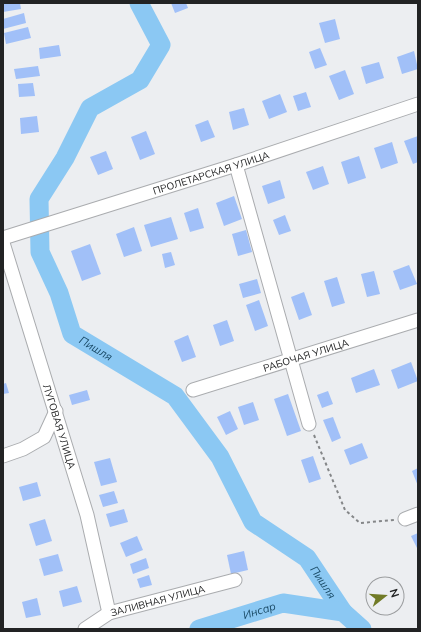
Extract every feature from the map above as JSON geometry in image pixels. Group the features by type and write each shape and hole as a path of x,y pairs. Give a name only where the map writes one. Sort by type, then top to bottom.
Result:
{"street":[{"name":"ПРОЛЕТАРСКАЯ УЛИЦА","path":"3,238 236,165 418,104"},
{"path":"236,165 309,424"},
{"name":"ЛУГОВАЯ УЛИЦА","path":"3,243 87,515 109,613"},
{"name":"РАБОЧАЯ УЛИЦА","path":"193,390 418,320"},
{"path":"3,456 23,450 44,437 56,411"},
{"path":"405,519 418,514"},
{"name":"ЗАЛИВНАЯ УЛИЦА","path":"85,629 109,613 235,580"}],"path":[{"path":"309,424 345,510 360,523 405,519"}],"building":[{"path":"3,3 20,3 21,9 3,12"},
{"path":"171,3 186,3 188,8 175,13"},
{"path":"24,13 26,23 3,29 3,19"},
{"path":"335,19 340,39 325,43 319,23"},
{"path":"28,27 31,38 6,44 4,33"},
{"path":"59,45 61,56 40,59 39,48"},
{"path":"320,48 327,65 315,69 309,52"},
{"path":"414,51 418,69 402,74 397,57"},
{"path":"379,62 384,78 366,84 361,67"},
{"path":"38,66 40,76 16,79 14,69"},
{"path":"345,70 354,94 339,100 329,76"},
{"path":"33,83 35,96 19,97 18,84"},
{"path":"306,92 311,107 298,111 293,96"},
{"path":"280,94 287,112 269,119 262,101"},
{"path":"244,108 249,125 233,130 229,112"},
{"path":"37,116 39,132 21,134 20,118"},
{"path":"208,120 215,137 201,142 195,125"},
{"path":"146,131 155,154 140,160 131,137"},
{"path":"418,136 418,162 413,164 404,141"},
{"path":"392,142 398,163 381,169 374,148"},
{"path":"106,151 113,169 98,175 90,157"},
{"path":"359,156 366,178 348,184 341,162"},
{"path":"323,166 329,184 313,190 306,172"},
{"path":"280,180 285,198 268,204 262,186"},
{"path":"234,196 242,219 224,226 216,203"},
{"path":"198,208 204,228 190,232 184,213"},
{"path":"285,215 291,231 279,235 273,220"},
{"path":"171,217 178,239 151,247 144,225"},
{"path":"134,227 142,251 124,257 116,234"},
{"path":"246,230 252,252 238,256 232,234"},
{"path":"90,244 101,274 82,281 71,251"},
{"path":"171,252 175,265 165,268 162,254"},
{"path":"409,265 417,284 400,290 393,271"},
{"path":"374,271 380,294 367,297 361,274"},
{"path":"337,277 345,303 332,307 324,281"},
{"path":"257,279 261,293 243,298 239,284"},
{"path":"304,292 312,315 299,320 291,297"},
{"path":"259,300 268,326 255,331 246,305"},
{"path":"227,320 234,341 220,346 213,325"},
{"path":"188,335 196,357 182,362 174,341"},
{"path":"411,362 418,381 398,389 391,370"},
{"path":"374,369 380,385 356,393 351,378"},
{"path":"6,383 9,393 3,394 3,384"},
{"path":"87,390 90,400 72,405 69,395"},
{"path":"328,391 333,404 322,408 317,395"},
{"path":"288,394 301,431 287,436 274,399"},
{"path":"253,402 259,420 244,425 238,407"},
{"path":"230,411 238,429 226,435 217,417"},
{"path":"333,417 341,438 332,442 323,420"},
{"path":"362,443 368,458 350,465 344,450"},
{"path":"313,456 321,479 309,483 301,460"},
{"path":"110,458 117,482 101,486 94,462"},
{"path":"418,468 418,486 412,471"},
{"path":"37,482 41,496 23,501 19,487"},
{"path":"114,491 118,503 103,507 99,495"},
{"path":"124,509 128,522 110,527 106,514"},
{"path":"45,519 52,541 36,546 29,524"},
{"path":"418,533 418,550 411,536"},
{"path":"137,536 143,550 126,557 120,543"},
{"path":"244,551 248,570 231,574 227,555"},
{"path":"58,554 63,571 44,576 39,559"},
{"path":"146,558 149,568 133,574 130,564"},
{"path":"149,575 152,585 140,588 137,579"},
{"path":"77,586 82,602 63,607 59,591"},
{"path":"37,598 41,615 26,618 22,602"}],"waterway":[{"name":"Пишля","path":"139,3 161,45 140,80 90,108 65,158 39,199 40,252 59,293 72,334 175,396 220,457 253,522 307,558 343,612"},
{"name":"Инсар","path":"199,629 283,603 343,612 362,629"}]}
